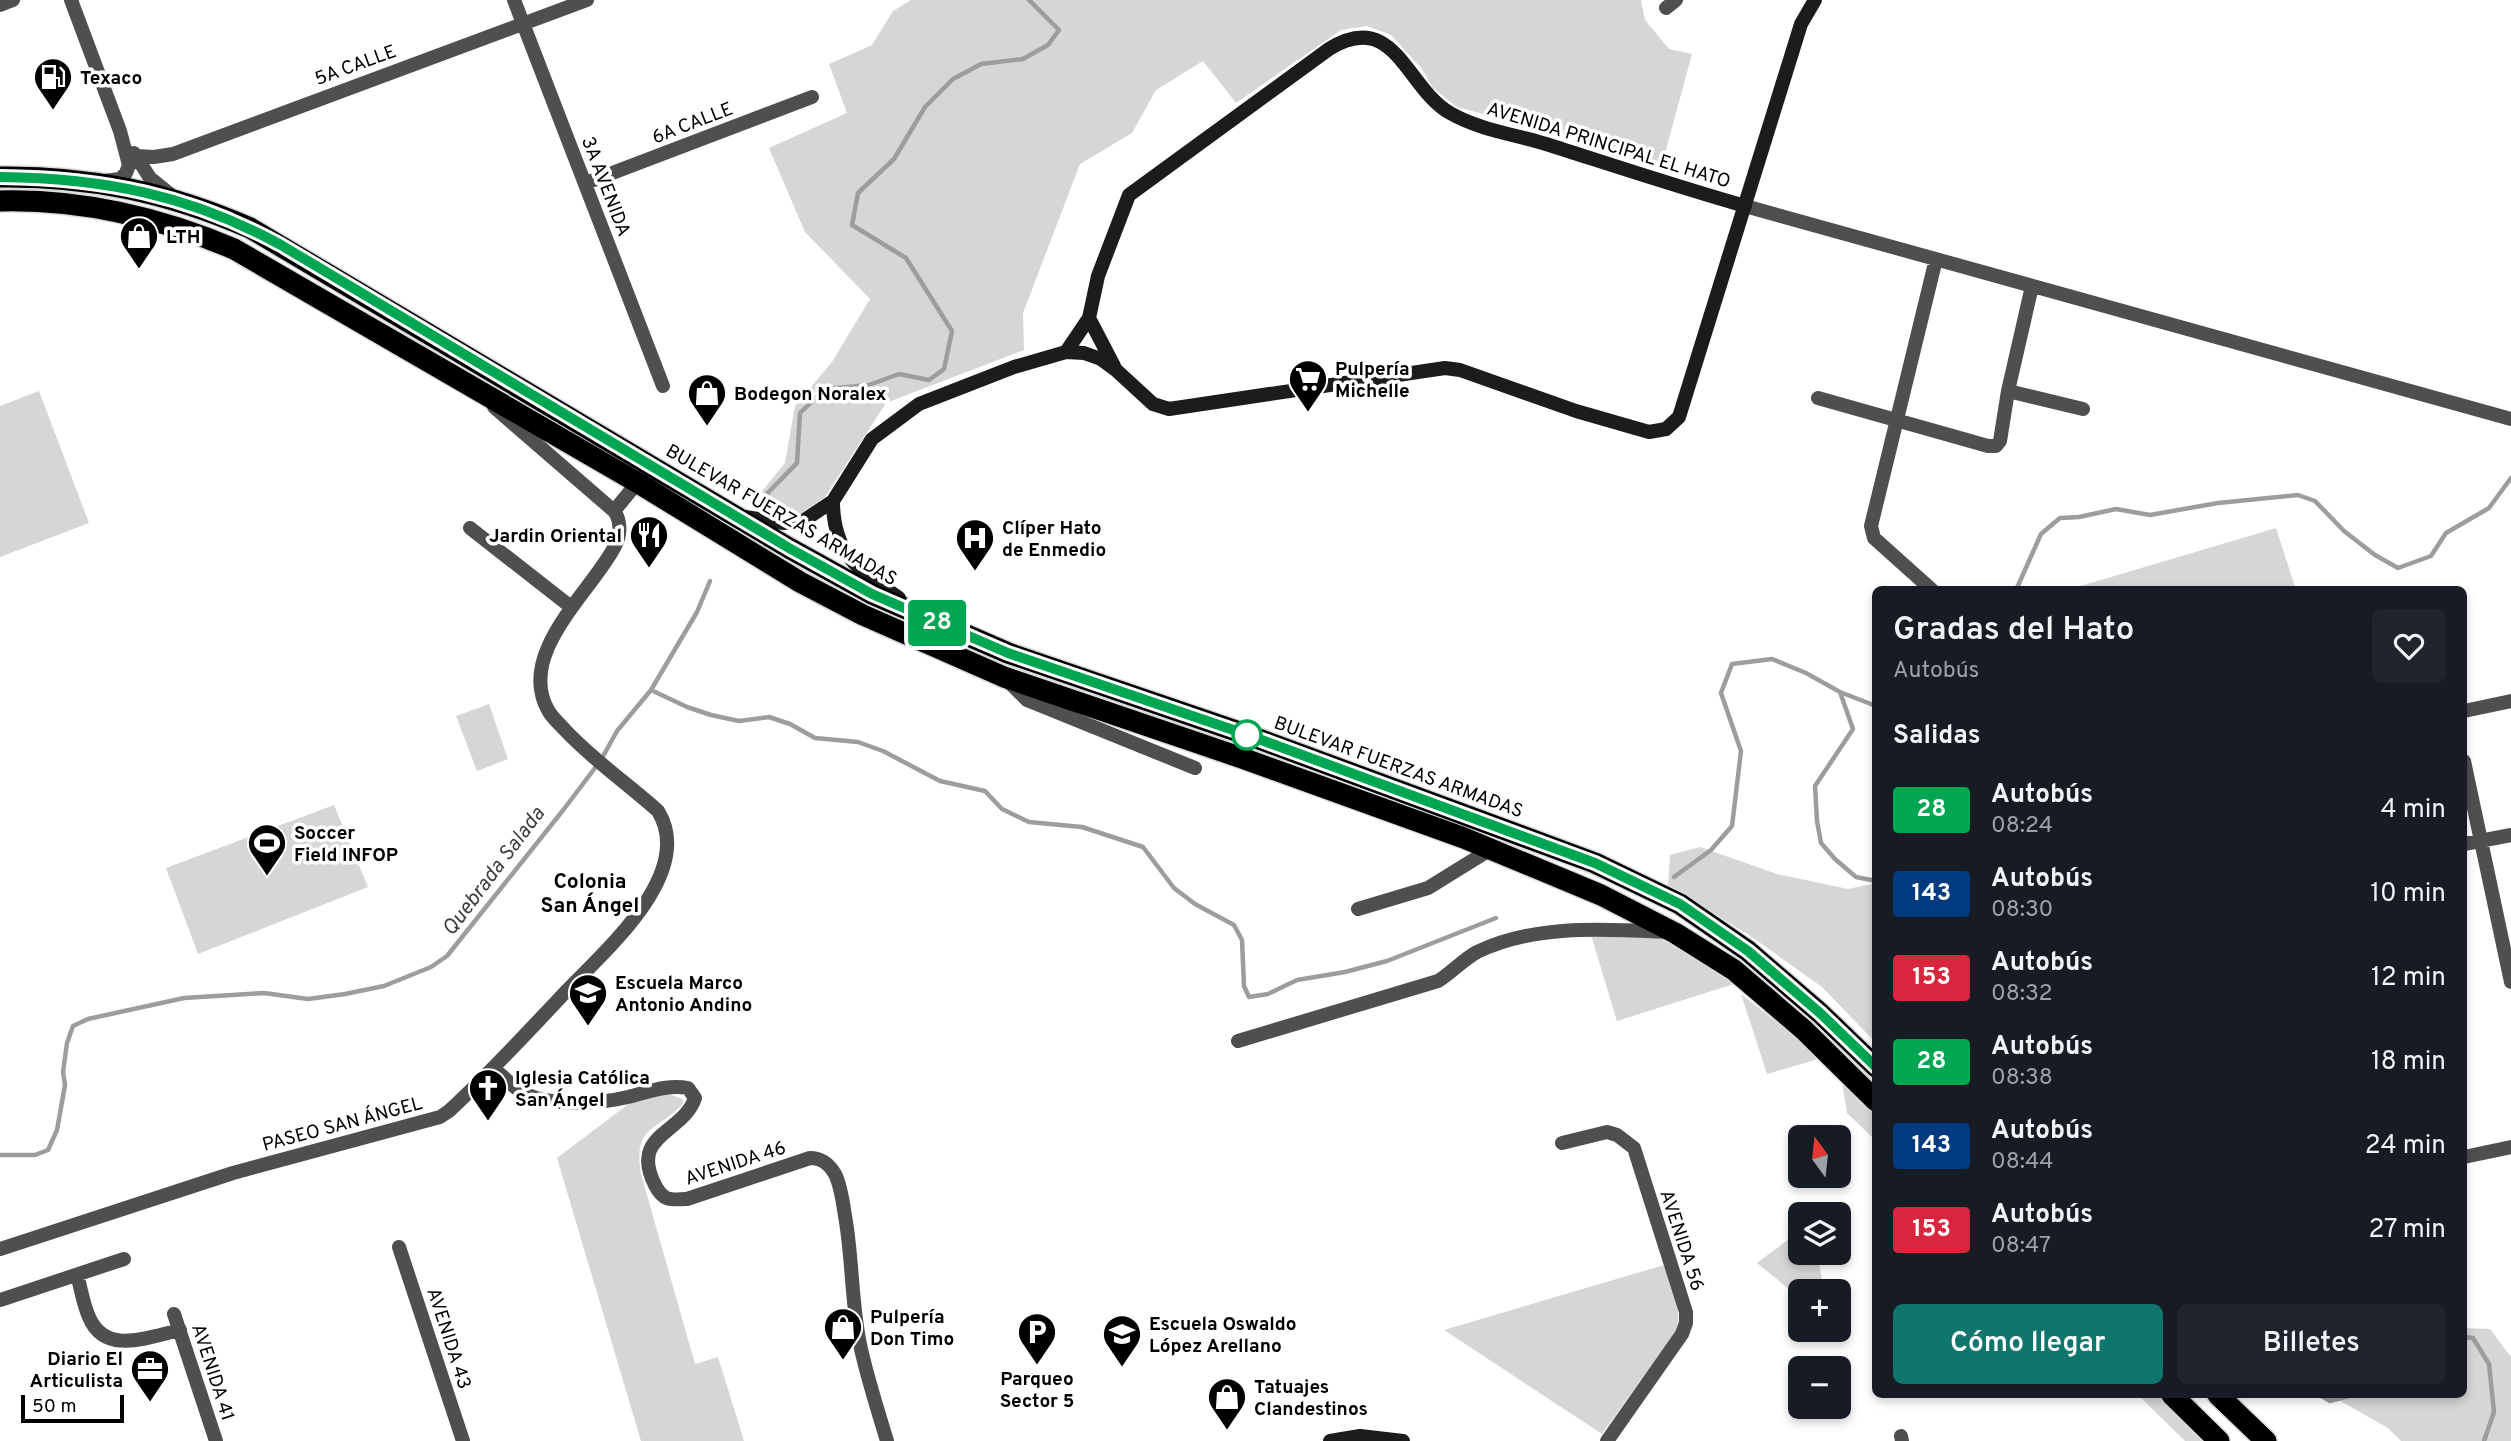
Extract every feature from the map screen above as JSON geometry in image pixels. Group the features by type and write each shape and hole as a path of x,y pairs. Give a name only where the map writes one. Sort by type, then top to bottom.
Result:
{"highway":[{"name":"BULEVAR FUERZAS ARMADAS","path":"0,177 49,178 91,183 177,199 250,228 872,594 1008,653 1248,735 1595,863 1680,904 1748,951 1820,1013 1872,1063"},
{"path":"0,201 75,205 120,213 199,234 234,249 863,615 1004,677 1242,758 1491,849 1601,895 1675,933 1734,970 1804,1030 1872,1097"},
{"path":"2175,1398 2219,1441"},
{"path":"2221,1398 2266,1441"}],"street":[{"path":"0,5 13,0"},
{"path":"71,0 120,131 129,165 120,179 91,183"},
{"name":"3A AVENIDA","path":"514,0 663,386"},
{"name":"5A CALLE","path":"136,156 173,154 587,0"},
{"name":"AVENIDA PRINCIPAL EL HATO","path":"736,515 796,523 810,517 833,501 872,439 919,404 984,378 1066,352 1084,353 1101,359 1153,404 1169,409 1445,368 1460,370 1552,404 1641,430 1656,432 1667,429 1679,417 1801,24 1815,0"},
{"name":"AVENIDA PRINCIPAL EL HATO","path":"1066,352 1089,318 1098,276 1129,194 1329,49 1360,37 1382,41 1397,54 1437,104 1450,113 1490,130 1529,139 1745,206"},
{"name":"6A CALLE","path":"586,183 812,96"},
{"path":"120,131 150,178 177,199"},
{"path":"1745,206 2511,419"},
{"path":"1928,586 1874,537 1871,526 1936,259"},
{"path":"1818,398 1996,446 2000,441 2008,391 2032,286"},
{"name":"AVENIDA PRINCIPAL EL HATO","path":"1089,318 1116,370"},
{"path":"468,384 614,511 637,482"},
{"path":"2008,391 2083,409"},
{"path":"833,501 836,532 843,548 858,569 928,619"},
{"name":"PASEO SAN ÁNGEL","path":"0,1249 233,1173 440,1116 449,1111 494,1069 632,921 652,891 664,865 668,838 666,824 658,811 579,745 548,712 541,680 543,659 571,607 617,544 620,523 614,511"},
{"path":"470,528 571,607"},
{"path":"1004,677 1027,700 1195,768"},
{"path":"2467,710 2511,702"},
{"path":"2467,774 2509,959 2511,982"},
{"path":"2467,844 2511,835"},
{"path":"1358,909 1428,888 1491,849"},
{"path":"1238,1041 1438,981 1474,954 1497,944 1540,933 1581,930 1675,933"},
{"name":"AVENIDA 46","path":"494,1069 521,1091 563,1101 588,1102 623,1098 667,1087 688,1088 695,1098 692,1107 655,1140 647,1155 649,1173 660,1195 672,1200 687,1199 810,1158 820,1158 827,1163 835,1175 843,1202 861,1349 887,1441"},
{"name":"AVENIDA 56","path":"1562,1143 1607,1132 1617,1135 1634,1148 1686,1312 1682,1334 1607,1441"},
{"path":"2467,1156 2511,1147"},
{"name":"AVENIDA 43","path":"399,1247 463,1441"},
{"path":"0,1300 124,1259"},
{"path":"76,1275 89,1317 96,1329 105,1336 127,1342 180,1330"},
{"name":"AVENIDA 41","path":"174,1314 216,1441"},
{"path":"1330,1441 1360,1436 1403,1441"}],"shaded area":[{"path":"911,0 1641,0 1645,20 1669,49 1692,54 1661,168 1598,145 1457,107 1433,88 1422,69 1391,35 1367,26 1341,30 1236,103 1203,61 1156,90 1132,133 1080,164 1023,313 1024,350 886,403 825,497 797,516 771,513 759,495 785,463 795,406 832,362 870,299 805,232 769,148 847,113 829,64 872,45 893,11"},
{"path":"39,391 89,523 0,557 0,406"},
{"path":"2276,528 2295,586 2081,586"},
{"path":"489,704 508,759 477,771 456,716"},
{"name":"Soccer Field INFOP","path":"334,805 368,887 198,954 166,868"},
{"path":"1700,847 1777,874 1848,889 1872,884 1872,1039 1822,987 1749,935 1668,886 1670,855"},
{"path":"1591,935 1670,938 1734,984 1617,1021"},
{"path":"1741,994 1822,1058 1767,1074"},
{"path":"1841,1077 1872,1107 1872,1137 1847,1113"},
{"path":"665,1093 683,1099 683,1104 644,1138 639,1158 641,1174 695,1364 718,1357 744,1441 641,1441 557,1158 631,1102"},
{"path":"1788,1240 1788,1265 1819,1265 1822,1279 1788,1279 1788,1288 1757,1263"},
{"path":"1664,1265 1677,1306 1676,1331 1602,1434 1444,1330"},
{"path":"2467,1328 2490,1329 2511,1357 2511,1441 2401,1441 2388,1428 2335,1398 2467,1398"},
{"path":"2141,1398 2168,1398 2212,1441 2185,1441"}],"waterway":[{"name":"Quebrada Salada","path":"762,499 797,463 800,413 825,389 869,385 899,374 929,380 944,369 952,331 906,258 852,225 858,193 894,159 925,107 953,79 981,64 1023,59 1048,45 1059,30 1029,0"},
{"path":"2018,586 2041,534 2060,518 2116,509 2150,515 2218,503 2298,495 2315,501 2344,531 2375,555 2398,568 2431,556 2446,533 2489,508 2511,478"},
{"name":"Quebrada Salada","path":"0,1155 35,1155 48,1150 57,1130 65,1085 63,1072 67,1043 73,1026 88,1019 184,998 264,993 308,999 345,994 384,986 431,967 447,956 564,809 601,760 617,731 651,690 697,612 710,581"},
{"path":"1674,877 1711,850 1732,826 1741,751 1721,693 1732,664 1772,659 1806,673 1840,692 1853,729 1815,786 1817,821 1821,843 1835,859 1856,877 1872,880"},
{"path":"651,690 711,715 739,721 769,717 790,724 815,738 858,742 883,751 940,781 985,791 1002,809 1029,822 1082,827 1143,847 1174,888 1195,904 1234,925 1242,940 1244,986 1249,997 1268,994 1297,980 1387,961 1496,918"},
{"path":"1840,692 1872,704"},
{"path":"2467,1337 2473,1338 2489,1364 2494,1412 2484,1441"},
{"path":"2325,1398 2330,1401 2341,1398"}],"bus line":[{"name":"28","path":"0,177 49,178 142,191 177,199 233,220 281,245 789,548 872,594 1008,653 1248,735 1595,863 1680,904 1748,951 1820,1013 1872,1063"}],"place":[{"name":"Texaco","path":"53,111"},
{"name":"LTH","path":"139,270"},
{"name":"Pulpería Michelle","path":"1308,413"},
{"name":"Bodegon Noralex","path":"707,427"},
{"name":"Jardin Oriental","path":"649,569"},
{"name":"Clíper Hato de Enmedio","path":"975,572"},
{"name":"Soccer Field INFOP","path":"267,877"},
{"name":"Escuela Marco Antonio Andino","path":"588,1027"},
{"name":"Iglesia Católica San Ángel","path":"488,1122"},
{"name":"Pulpería Don Timo","path":"843,1361"},
{"name":"Parqueo Sector 5","path":"1037,1366"},
{"name":"Escuela Oswaldo López Arellano","path":"1122,1368"},
{"name":"Diario El Articulista","path":"150,1403"},
{"name":"Tatuajes Clandestinos","path":"1227,1431"}],"district":[{"name":"Colonia San Ángel","path":"590,893"}]}
